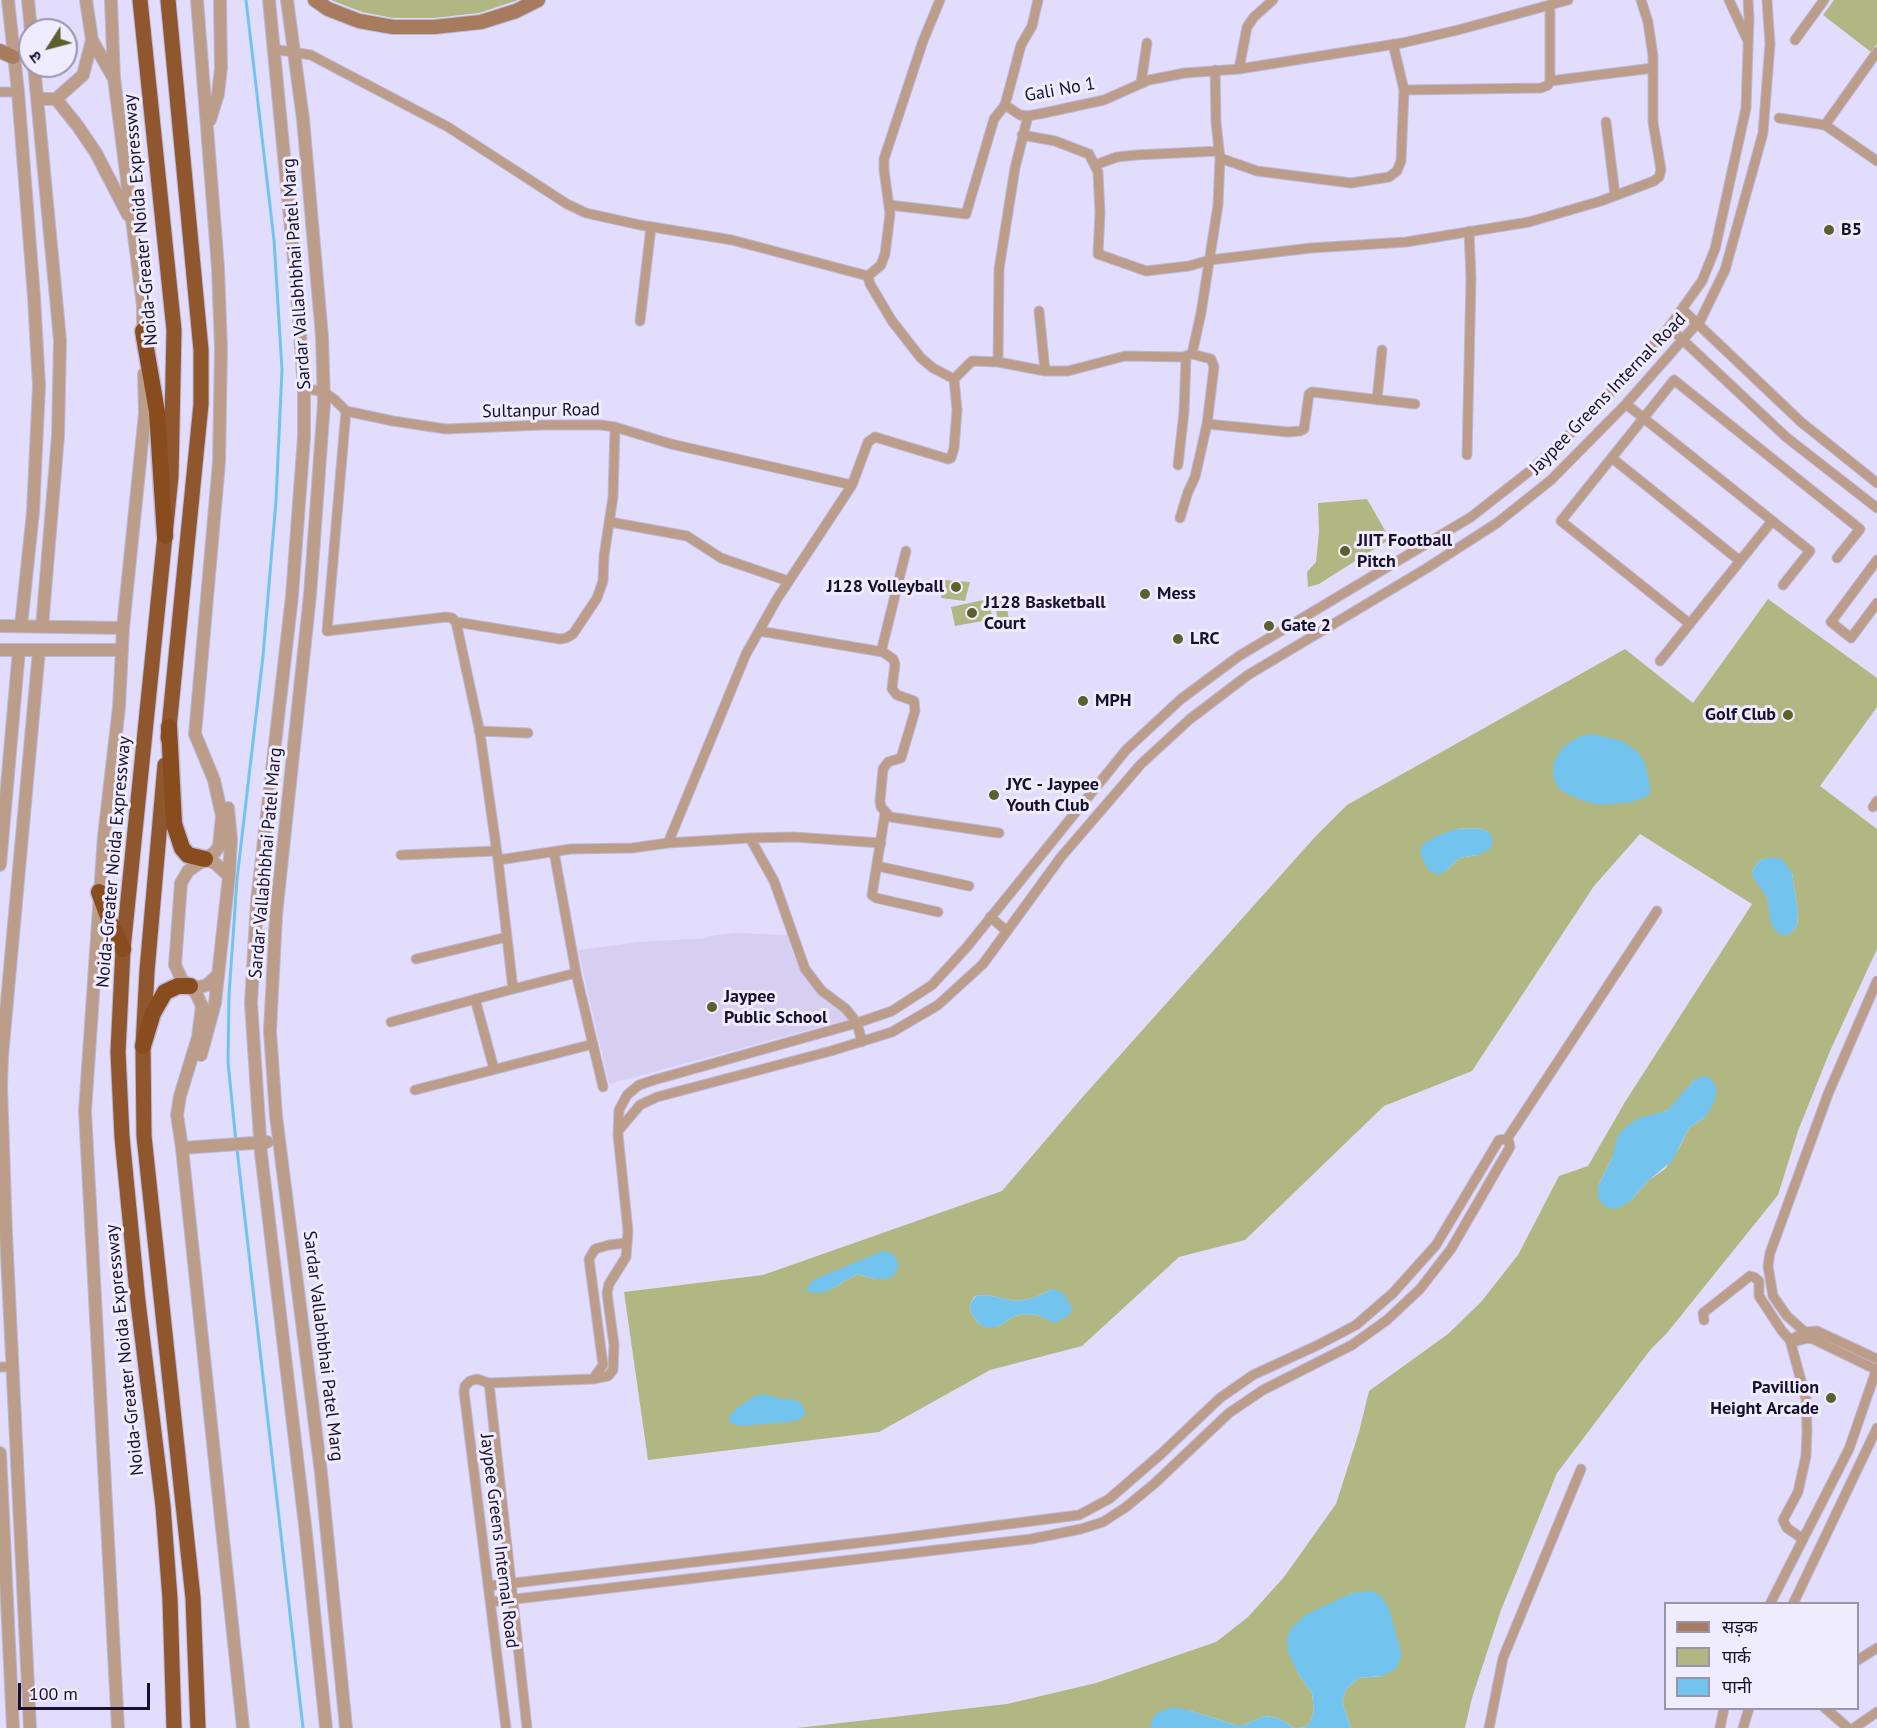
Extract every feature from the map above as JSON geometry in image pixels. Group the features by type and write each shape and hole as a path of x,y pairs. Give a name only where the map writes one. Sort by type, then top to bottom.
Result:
{"highway":[{"name":"Noida-Greater Noida Expressway","path":"140,0 174,330 171,476 123,949 118,1052 122,1137 138,1302 164,1518 170,1599 174,1728"},
{"path":"168,0 201,350 200,415 148,949 143,1046 144,1136 193,1598 198,1728"},
{"path":"143,331 157,412 165,536"},
{"path":"169,727 174,824 182,848 188,855 205,859"},
{"path":"99,891 123,949"},
{"path":"143,1046 153,1013 165,992 177,986 190,986"}],"main road":[{"path":"315,0 328,9 359,21 393,27 434,27 481,22 516,11 538,0"},
{"path":"0,51 13,57"}],"street":[{"path":"8,0 18,92 39,386 33,512 21,626"},
{"path":"28,0 30,18"},
{"path":"86,0 92,40 114,78"},
{"path":"111,0 114,78 143,306 145,413 123,628 119,708 99,891 85,1111 118,1728"},
{"path":"196,0 208,128 221,348 219,462 195,734 214,780 222,816 219,846 188,871 181,883 174,959 178,974 201,1000 202,1006 198,1037 180,1096 177,1115 243,1728"},
{"path":"208,128 218,93 221,68 220,0"},
{"name":"Sardar Vallabhbhai Patel Marg","path":"269,0 296,280 304,388 304,437 292,596 258,901 251,1003 255,1143 306,1534 326,1728"},
{"name":"Sardar Vallabhbhai Patel Marg","path":"287,0 303,120 322,337 324,392 310,595 276,915 270,1031 279,1142 321,1473 346,1728"},
{"path":"868,276 881,265 884,259 890,214 884,159 923,41 940,0"},
{"path":"889,206 966,214 993,119 1005,105 1021,45 1032,26 1038,0"},
{"path":"1239,69 1247,27 1254,17 1273,0"},
{"path":"1528,0 1529,12"},
{"name":"Gali No 1","path":"1005,105 1020,115 1028,116 1092,104 1149,80 1185,73 1239,69 1393,44 1458,30 1568,0"},
{"path":"1022,135 1055,141 1089,154 1098,172 1100,213 1098,254 1146,271 1189,266 1210,260 1311,248 1406,242 1529,222 1615,195 1654,181 1659,177 1653,122 1653,68 1648,22 1641,0"},
{"path":"1730,0 1749,42"},
{"name":"Jaypee Greens Internal Road","path":"506,1728 465,1386 477,1379 489,1383 593,1379 608,1376 613,1370 614,1345 608,1293 609,1284 626,1257 628,1231 618,1131 619,1110 627,1095 639,1085 892,1011 932,985 966,948 1126,750 1181,699 1239,656 1471,517 1531,470 1588,417 1669,327 1702,281 1715,249 1746,108 1748,0"},
{"name":"Jaypee Greens Internal Road","path":"618,1131 640,1105 657,1097 892,1032 938,1005 983,964 1061,857 1141,765 1190,719 1248,675 1414,576 1497,523 1542,488 1626,404 1696,325 1725,270 1763,133 1770,44 1767,0"},
{"path":"1795,40 1824,0"},
{"path":"1404,90 1541,88 1548,85 1550,81 1550,5"},
{"path":"38,99 56,99 82,75 92,40"},
{"path":"1142,83 1147,43"},
{"path":"1095,165 1117,157 1220,155 1257,171 1351,183 1389,177 1397,171 1401,160 1404,90 1393,44"},
{"path":"273,49 295,51 324,62 448,128 567,204 586,213 651,227 732,240 868,276"},
{"path":"1825,125 1877,52"},
{"path":"1550,81 1653,68"},
{"path":"1178,465 1189,355 1194,350 1218,205 1220,155 1215,70"},
{"path":"35,78 60,340 58,436 42,627"},
{"path":"0,92 18,92"},
{"path":"56,99 96,153 133,225"},
{"path":"998,362 999,269 1022,135 1028,116"},
{"path":"1779,117 1825,125 1877,161"},
{"path":"1606,122 1615,195"},
{"path":"640,321 651,227"},
{"path":"1467,455 1471,278 1469,231"},
{"path":"868,276 870,284 892,321 915,351 933,368 954,379"},
{"path":"1682,309 1696,325 1801,422 1877,483"},
{"path":"1039,311 1045,371"},
{"path":"1669,327 1786,437 1877,508"},
{"path":"1377,400 1382,350"},
{"path":"954,379 972,361 998,362 1045,371 1068,371 1125,356 1208,357 1213,363 1207,424 1196,477 1188,492 1180,518"},
{"path":"668,843 723,704 746,654 789,581 852,485 868,441 875,437 951,458 957,410 954,379"},
{"path":"1690,624 1561,521 1674,380 1860,529 1837,558"},
{"name":"Sultanpur Road","path":"304,388 324,392 346,411 393,422 446,429 582,424 615,427 671,444 852,485"},
{"path":"1207,424 1288,432 1300,431 1304,429 1309,394 1312,392 1415,404"},
{"path":"1626,404 1810,551 1783,585"},
{"path":"346,411 327,632 446,617 456,622 560,639 570,637 601,589 614,478 615,427"},
{"path":"1612,458 1740,561"},
{"path":"1660,661 1772,521"},
{"path":"610,522 687,536 721,558 789,581"},
{"path":"883,652 883,642 906,551"},
{"path":"1401,559 1414,576"},
{"path":"1877,560 1831,622 1851,638 1877,603"},
{"path":"456,622 479,731 513,989"},
{"path":"0,626 123,628"},
{"path":"759,631 883,652 893,659 895,664 892,689 894,692 911,698 915,705 904,753 898,760 888,762 883,769 880,801 885,813 872,893 873,897 938,912"},
{"path":"0,650 122,650"},
{"path":"0,865 19,650"},
{"path":"30,1728 6,1367 6,1234 1,1077 39,650"},
{"path":"177,1115 188,1095 209,1030 215,1003 230,876 231,839 228,807 204,735 201,686"},
{"path":"479,731 528,733"},
{"path":"885,813 897,818 999,833"},
{"path":"400,855 497,855 555,852 590,847 632,848 668,843 750,838 794,837 881,843"},
{"path":"750,838 774,881 805,969 822,991 846,1009 857,1023 861,1042"},
{"path":"555,852 576,973 603,1087"},
{"path":"205,859 216,864 230,876"},
{"path":"877,866 969,886"},
{"path":"488,1586 1079,1515 1109,1499 1220,1398 1252,1375 1356,1325 1394,1293 1436,1245 1499,1140 1507,1139 1657,910"},
{"path":"990,917 1007,931"},
{"path":"416,959 507,937"},
{"path":"391,1022 576,973"},
{"path":"190,986 207,985 218,975"},
{"path":"1805,1332 1787,1316 1773,1296 1768,1266 1770,1253 1828,1094 1877,981"},
{"path":"476,999 494,1069"},
{"path":"415,1090 593,1044"},
{"path":"490,1602 1041,1537 1103,1522 1154,1484 1229,1413 1263,1390 1352,1345 1387,1320 1420,1289 1451,1250 1510,1146 1507,1139"},
{"path":"182,1148 279,1142"},
{"path":"593,1379 603,1365 589,1259 595,1249 626,1243"},
{"path":"1704,1320 1702,1313 1750,1276 1759,1281 1759,1296 1790,1341 1806,1398 1807,1430 1806,1456 1798,1492 1784,1520 1787,1528 1803,1539"},
{"path":"1790,1341 1805,1332 1817,1331 1877,1359"},
{"path":"1771,1602 1849,1449 1877,1369 1813,1339 1790,1341"},
{"name":"Jaypee Greens Internal Road","path":"489,1383 527,1728"},
{"path":"1794,1602 1877,1428"},
{"path":"0,1453 14,1728"},
{"path":"1489,1728 1503,1658 1581,1469"},
{"path":"985,1528 987,1544"},
{"path":"1859,1659 1877,1648"},
{"path":"1720,1728 1724,1710"},
{"path":"1743,1728 1748,1710"},
{"path":"1827,1710 1848,1728"},
{"path":"1854,1728 1877,1712"}],"shaded area":[{"name":"Jaypee Public School","path":"736,933 787,935 798,967 821,998 845,1015 846,1020 609,1084 578,950 638,942 708,938 708,936"}],"green space":[{"path":"331,0 518,0 479,13 434,18 393,18 362,12"},
{"path":"1834,0 1877,0 1877,44 1871,52 1823,15"},
{"name":"JIIT Football Pitch","path":"1367,499 1390,539 1319,584 1308,587 1307,572 1316,562 1319,532 1318,503"},
{"name":"J128 Volleyball","path":"944,580 970,582 965,601 941,598"},
{"name":"J128 Basketball Court","path":"988,599 993,619 955,626 951,607"},
{"path":"1768,599 1877,678 1877,707 1820,786 1877,829 1877,949 1830,1051 1798,1131 1778,1195 1667,1333 1651,1349 1557,1473 1501,1610 1472,1698 1465,1728 1351,1728 1342,1701 1346,1689 1359,1678 1382,1676 1352,1593 1331,1604 1297,1672 1312,1693 1314,1712 1308,1726 1294,1728 1278,1718 1265,1716 1244,1725 1235,1725 1188,1710 1151,1721 1151,1728 797,1728 1007,1704 1096,1683 1216,1642 1248,1617 1284,1577 1336,1504 1359,1432 1369,1391 1448,1334 1481,1302 1518,1255 1559,1176 1588,1166 1625,1102 1752,904 1640,834 1594,886 1472,1071 1384,1106 1245,1240 1179,1257 1082,1346 990,1370 879,1432 648,1460 624,1292 763,1275 1002,1191 1080,1100 1314,838 1347,805 1625,649 1693,703","holes":["1478,828 1489,832 1478,855 1459,858 1446,871 1457,829","1766,858 1792,873 1798,912 1797,926 1791,933 1769,906 1767,897 1752,871 1759,861","1694,1080 1705,1117 1689,1128 1665,1169 1649,1180 1630,1201 1598,1186 1612,1158 1657,1114 1667,1111","883,1251 875,1279 857,1274 828,1291","1053,1289 1055,1322 1037,1315 1023,1314 997,1327 979,1324 971,1313 970,1304 975,1296 987,1295 1016,1301 1033,1298"]},
{"path":"994,601 1006,601 1010,627 999,625"}],"water":[{"path":"1592,734 1622,741 1638,752 1645,763 1651,792 1646,797 1632,802 1600,805 1583,801 1560,790 1553,777 1554,762 1563,747 1578,737"},
{"path":"1478,828 1489,832 1493,842 1490,849 1478,855 1459,858 1446,871 1438,875 1428,870 1420,853 1423,844 1457,829"},
{"path":"1766,858 1781,858 1792,873 1798,912 1797,926 1791,933 1784,936 1771,924 1767,897 1754,879 1752,871 1759,861"},
{"path":"1706,1076 1711,1079 1717,1089 1714,1103 1705,1117 1689,1128 1672,1161 1649,1180 1630,1201 1617,1209 1607,1208 1598,1199 1598,1186 1612,1158 1618,1135 1639,1118 1667,1111 1694,1080"},
{"path":"883,1251 892,1253 899,1264 896,1273 889,1279 875,1279 857,1274 828,1291 814,1293 806,1290 813,1280"},
{"path":"1053,1289 1063,1293 1073,1309 1068,1316 1055,1323 1037,1315 1023,1314 997,1327 987,1328 979,1324 971,1313 970,1304 976,1296 987,1295 1016,1301 1033,1298"},
{"path":"763,1394 795,1400 802,1404 806,1413 800,1419 790,1422 740,1426 730,1423 729,1416 741,1405"},
{"path":"1372,1591 1382,1597 1389,1609 1402,1655 1396,1669 1382,1676 1359,1678 1346,1689 1342,1701 1351,1728 1299,1728 1308,1726 1314,1712 1312,1693 1297,1672 1288,1652 1287,1639 1291,1628 1307,1614 1352,1593"},
{"path":"1172,1707 1235,1725 1244,1725 1265,1716 1278,1718 1294,1728 1151,1728 1151,1721 1157,1713"}],"waterway":[{"path":"236,1142 228,1062 229,995 237,879 263,656 276,501 282,370 274,240 246,0"},
{"path":"237,1149 303,1728"}],"place":[{"name":"B5","path":"1829,230"},
{"name":"JIIT Football Pitch","path":"1345,551"},
{"name":"J128 Volleyball","path":"956,587"},
{"name":"Mess","path":"1145,594"},
{"name":"J128 Basketball Court","path":"972,613"},
{"name":"Gate 2","path":"1269,626"},
{"name":"LRC","path":"1178,639"},
{"name":"MPH","path":"1083,701"},
{"name":"Golf Club","path":"1788,715"},
{"name":"JYC - Jaypee Youth Club","path":"994,795"},
{"name":"Jaypee Public School","path":"712,1007"},
{"name":"Pavillion Height Arcade","path":"1831,1398"}]}
